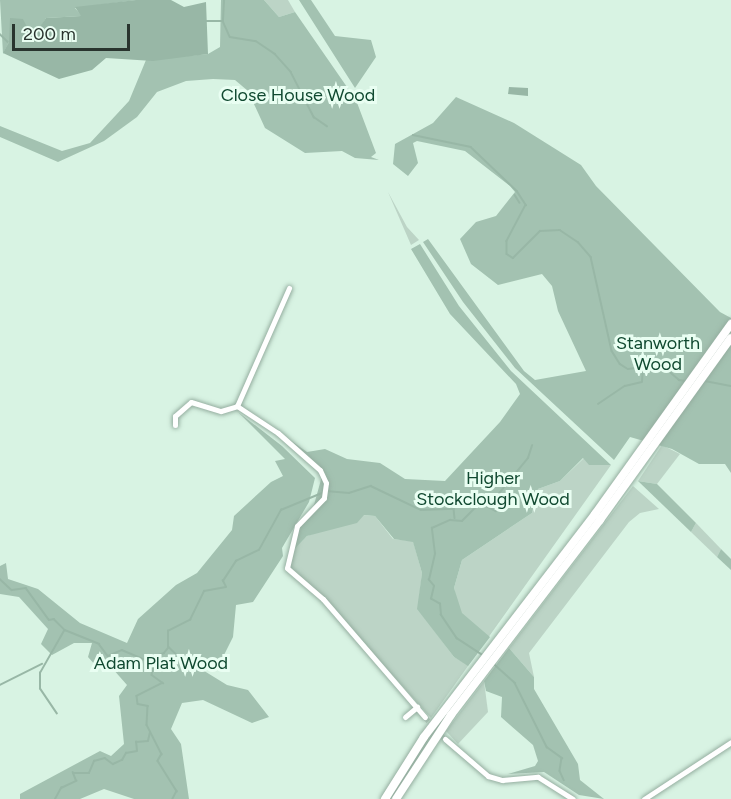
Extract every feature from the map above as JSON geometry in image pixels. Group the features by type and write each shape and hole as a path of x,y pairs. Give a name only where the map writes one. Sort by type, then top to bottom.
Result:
{"highway":[{"path":"649,446 731,324"},
{"path":"384,799 731,338"},
{"path":"396,799 462,693"}],"street":[{"path":"237,406 289,288"},
{"path":"175,425 175,416 191,402 220,411 237,406 278,433 320,470 326,483 324,498 297,526 287,568 323,599 425,717"},
{"path":"405,717 417,708"},
{"path":"445,739 488,776 502,780 538,777 573,799"},
{"path":"644,799 731,742"}],"shaded area":[{"path":"136,0 171,0 184,7 206,2 208,54 153,61 106,58 92,70 59,79 3,53 9,42 10,18 23,19 28,29 39,28 46,18 81,16 75,7"},
{"path":"264,0 288,0 295,12 279,17"},
{"path":"509,87 528,88 528,96 508,94"},
{"path":"388,192 407,227 419,240 411,245"},
{"path":"662,445 680,454 657,484 638,481"},
{"path":"584,458 590,465 611,465 431,718 324,599 290,567 290,554 307,536 363,515 375,516 393,539 413,541 422,573 418,609 454,657 468,665 454,588 462,560 532,513 538,489 560,481"},
{"path":"633,486 659,509 640,513 629,522 529,653 534,677 509,648"},
{"path":"696,523 721,549 717,557 691,532"},
{"path":"484,681 488,712 458,744 446,731"}],"green space":[{"path":"0,0 137,0 75,8 82,16 46,18 40,28 28,29 9,42 3,54"},
{"name":"Close House Wood","path":"221,0 264,0 279,17 295,12 356,100 376,153 371,157 379,160 355,158 342,151 305,153 265,128 248,91 235,80 186,81 157,92 137,117 104,141 58,162 0,137 0,126 62,151 90,143 129,101 146,60 208,54 220,47"},
{"path":"299,0 311,0 335,36 371,40 376,57 355,88"},
{"name":"Stanworth Wood","path":"456,97 514,123 581,165 596,186 720,312 731,318 731,473 725,464 699,464 672,449 630,437 614,460 515,368 463,302 423,242 428,239 524,371 535,380 586,371 558,311 552,286 542,274 498,285 471,264 460,239 476,222 496,216 515,192 510,186 465,151 417,141 413,143 418,163 408,176 393,164 395,144 433,123"},
{"name":"Higher Stockclough Wood","path":"420,244 459,306 511,371 611,465 589,465 583,458 560,481 538,489 532,513 462,560 454,588 462,613 490,637 468,666 454,657 417,609 422,573 413,542 394,539 375,516 364,515 357,523 307,536 290,554 299,527 314,505 322,476 316,466 246,409 307,452 325,449 347,459 380,463 405,479 445,481 500,422 520,394 516,384 450,314 411,249"},
{"name":"Adam Plat Wood","path":"238,412 282,446 315,478 309,502 282,548 283,556 253,602 236,605 233,637 221,661 200,660 201,669 227,685 248,690 269,717 252,723 203,700 182,703 171,729 181,744 189,799 134,799 104,789 80,799 20,799 20,794 100,751 111,756 124,744 119,696 127,685 112,668 96,666 88,657 92,643 74,643 52,655 41,644 48,629 19,597 0,594 0,566 6,563 8,579 38,589 80,623 127,643 138,619 176,585 197,573 232,530 234,516 271,482 283,476 275,461 285,459"},
{"path":"638,481 657,484 696,523 691,532"},
{"path":"721,549 731,559 731,570 717,557"},
{"path":"509,648 534,677 534,689 578,764 580,780 604,799 579,795 544,772 508,774 535,766 538,761 533,745 501,717 502,697 486,691 484,681"}],"waterway":[{"path":"223,20 224,0"},
{"path":"206,21 223,21 230,37 256,41 275,54 291,72 314,117 327,126"},
{"path":"0,34 8,42"},
{"path":"413,135 471,147 517,191 526,205 507,241 507,254 513,258 540,231 560,230 578,242 591,257 612,351 620,364 628,369 662,365 679,380 685,381"},
{"path":"515,195 520,203"},
{"path":"598,404 625,386 642,382 643,367"},
{"path":"705,381 731,386"},
{"path":"482,655 457,639 441,615 440,604 431,599 434,586 429,580 435,554 432,528 450,520 462,521 476,507 486,506 496,511 497,496 528,458 532,446"},
{"path":"326,491 349,493 371,486 421,510 454,509 455,518"},
{"path":"168,647 168,631 190,620 204,591 226,587 223,581 236,561 259,550 281,510 322,493"},
{"path":"0,579 12,590 26,588 49,620 54,619 65,630 99,644 108,656 122,650 145,660 164,653 168,648"},
{"path":"57,714 40,689 40,673 64,631"},
{"path":"169,647 176,654 175,658 170,664 153,669 152,675 163,683 137,696 138,704 148,706 147,725 162,754 158,761 177,791 173,799"},
{"path":"493,663 515,683 547,747 562,758 560,771 564,780"},
{"path":"0,685 42,664"},
{"path":"55,799 61,788 76,781 73,773 89,773 94,761 105,758 113,764 122,760 126,753 137,751 136,742 148,741 150,732"}],"tunnel":[{"path":"425,717 445,739"}]}
